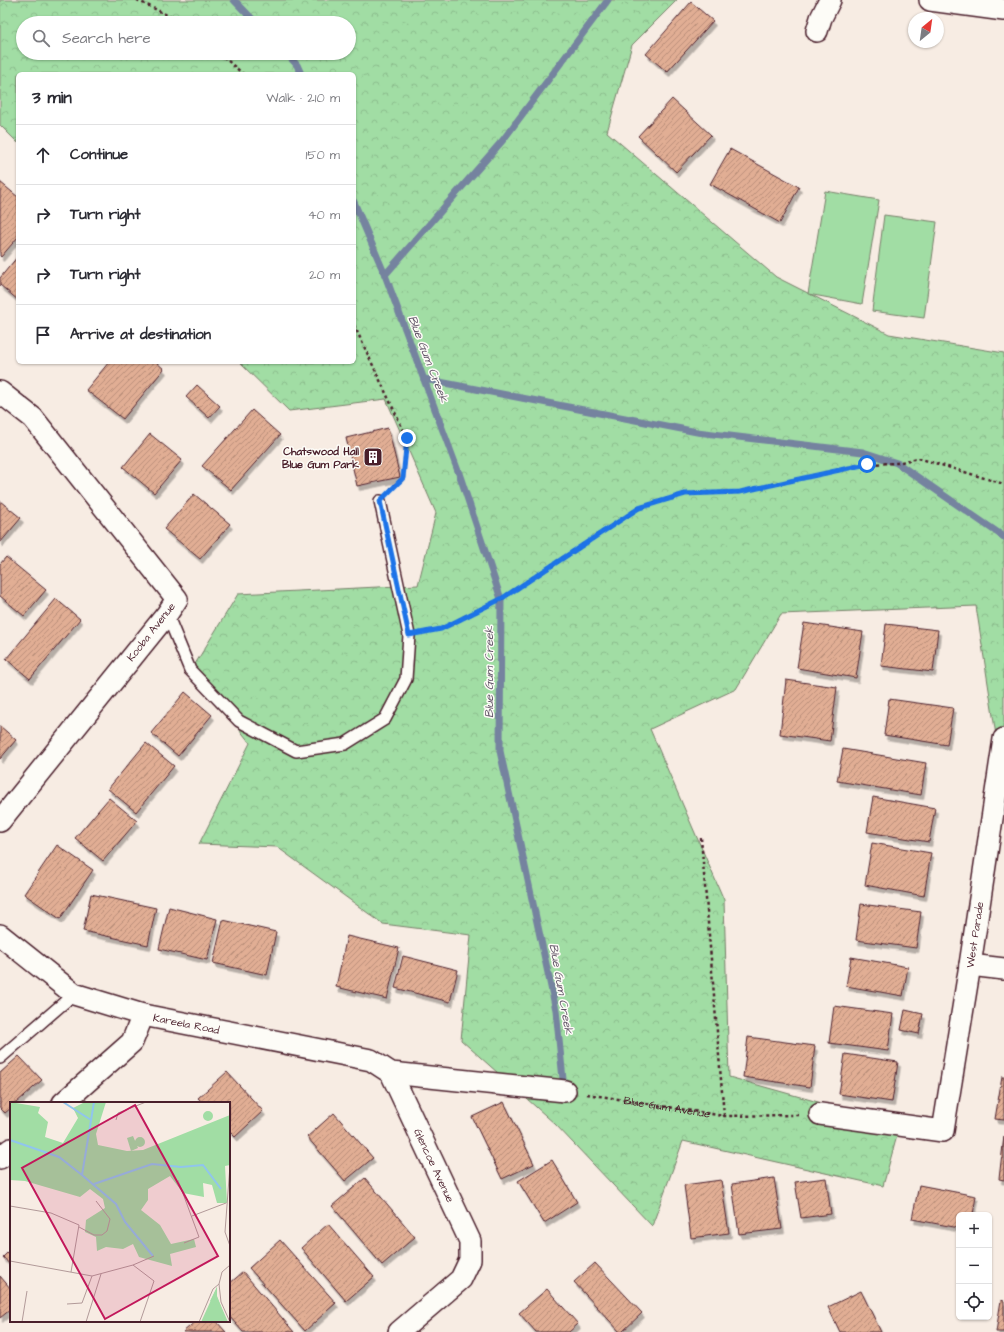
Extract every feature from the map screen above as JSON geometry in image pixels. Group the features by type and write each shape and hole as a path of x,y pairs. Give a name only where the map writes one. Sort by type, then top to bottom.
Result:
{"street":[{"path":"817,31 821,18 830,0"},
{"path":"930,0 1004,10"},
{"name":"Kooba Avenue","path":"0,392 32,418 177,599 167,614 0,821"},
{"name":"West Parade","path":"820,1114 943,1131 1004,739"},
{"name":"Kareela Road","path":"0,935 74,994 143,1015 371,1060 391,1073"},
{"path":"970,965 1004,969"},
{"path":"64,1102 132,1042 143,1015"},
{"path":"391,1073 565,1091"},
{"name":"Glencoe Avenue","path":"391,1073 470,1240 470,1260 461,1279 399,1332"},
{"path":"0,1158 10,1150"}],"lane":[{"path":"167,614 190,670 240,721 296,751 345,744 385,719 406,679 409,635 380,501"},
{"path":"0,1058 74,994"}],"path":[{"path":"137,0 169,16"},
{"path":"226,60 241,72"},
{"path":"356,329 407,438 403,478 380,501"},
{"path":"409,635 441,629 501,599 639,508 685,494 740,492 867,464 897,463 918,458 1004,484"},
{"path":"701,838 724,1116"},
{"name":"Blue Gum Avenue","path":"565,1091 724,1116 820,1114"}],"green space":[{"path":"0,0 677,0 632,45 607,132 776,277 889,334 1004,353 1004,775 1002,774 976,606 781,614 736,689 650,729 724,900 729,1077 900,1125 883,1186 683,1141 652,1226 555,1124 461,1040 471,935 383,924 277,847 199,844 250,743 192,669 238,594 418,585 436,513 386,399 289,411 241,364 356,364 356,72 16,72 16,141 0,125"},
{"path":"825,191 879,200 862,304 808,294"},
{"path":"884,215 937,222 924,318 872,311"}],"building":[{"path":"691,2 713,21 667,72 646,54"},
{"path":"672,99 711,135 676,172 638,136"},
{"path":"730,149 799,187 780,223 710,184"},
{"path":"0,182 16,195 16,239 1,257"},
{"path":"16,258 16,298 0,285 0,278"},
{"path":"107,364 158,364 164,369 123,419 86,390"},
{"path":"197,385 220,406 209,418 186,397"},
{"path":"252,410 280,435 231,490 202,466"},
{"name":"Chatswood Hall Blue Gum Park","path":"388,428 400,477 357,486 346,438"},
{"path":"150,434 182,460 154,493 123,467"},
{"path":"194,494 230,524 200,559 164,529"},
{"path":"0,501 21,518 0,543"},
{"path":"6,557 46,590 24,616 0,596 0,564"},
{"path":"56,599 80,619 30,679 6,659"},
{"path":"804,623 863,632 856,678 797,668"},
{"path":"886,624 938,630 933,672 881,666"},
{"path":"786,680 837,687 830,741 780,734"},
{"path":"185,692 212,715 178,756 151,733"},
{"path":"889,699 953,708 947,745 884,735"},
{"path":"0,726 16,740 0,759"},
{"path":"146,743 174,766 136,812 108,789"},
{"path":"843,749 926,763 921,795 837,781"},
{"path":"873,797 935,808 929,842 867,832"},
{"path":"109,798 137,821 103,861 75,838"},
{"path":"872,843 931,853 924,896 865,885"},
{"path":"57,845 93,870 60,919 24,894"},
{"path":"91,894 156,908 148,945 83,931"},
{"path":"861,904 921,912 916,948 856,940"},
{"path":"169,907 217,919 207,960 159,949"},
{"path":"223,920 276,932 267,975 213,963"},
{"path":"347,936 399,948 387,999 336,987"},
{"path":"403,956 458,970 450,1002 395,988"},
{"path":"851,957 908,967 903,996 846,986"},
{"path":"834,1006 893,1014 888,1051 829,1043"},
{"path":"905,1010 923,1014 919,1034 901,1030"},
{"path":"748,1037 815,1046 810,1087 743,1077"},
{"path":"845,1054 898,1062 892,1102 839,1094"},
{"path":"19,1056 42,1080 17,1102 10,1102 10,1109 5,1113 0,1108 0,1073"},
{"path":"227,1072 263,1111 235,1137 230,1132 230,1102 202,1102 198,1098"},
{"path":"1002,1077 1004,1077 1004,1120 995,1119"},
{"path":"504,1102 534,1164 502,1179 472,1117"},
{"path":"334,1113 373,1158 345,1181 307,1137"},
{"path":"1004,1136 1004,1180 999,1179"},
{"path":"552,1160 577,1202 544,1223 518,1181"},
{"path":"365,1178 415,1237 382,1265 332,1206"},
{"path":"774,1178 782,1229 739,1234 732,1184"},
{"path":"826,1178 831,1214 801,1218 795,1182"},
{"path":"721,1180 729,1233 691,1238 684,1185"},
{"path":"919,1185 976,1196 973,1212 956,1212 956,1227 912,1219"},
{"path":"328,1224 374,1277 346,1301 301,1248"},
{"path":"280,1240 336,1303 305,1331 249,1268"},
{"path":"10,1250 10,1265 3,1257"},
{"path":"595,1263 642,1313 622,1332 620,1332 574,1282"},
{"path":"243,1272 294,1332 243,1332 230,1317 230,1283"},
{"path":"0,1276 10,1288 10,1310 0,1318"},
{"path":"547,1289 578,1324 569,1332 536,1332 519,1313"},
{"path":"861,1291 881,1332 840,1332 828,1307"},
{"path":"1001,1300 1004,1301 1004,1332 996,1332"},
{"path":"195,1322 217,1322 226,1332 183,1332"}],"waterway":[{"name":"Blue Gum Creek","path":"234,0 249,16"},
{"path":"385,275 503,140 608,0"},
{"name":"Blue Gum Creek","path":"292,60 300,72"},
{"name":"Blue Gum Creek","path":"356,207 385,275 461,479 501,599 500,751 556,1010 564,1089"},
{"path":"424,379 697,432 863,452 897,463 1004,537"}],"place":[{"name":"Chatswood Hall Blue Gum Park","path":"373,457"}],"route":[{"path":"407,438 403,478 380,501 409,635 441,629 501,599 639,508 685,494 740,492 867,464"}]}
